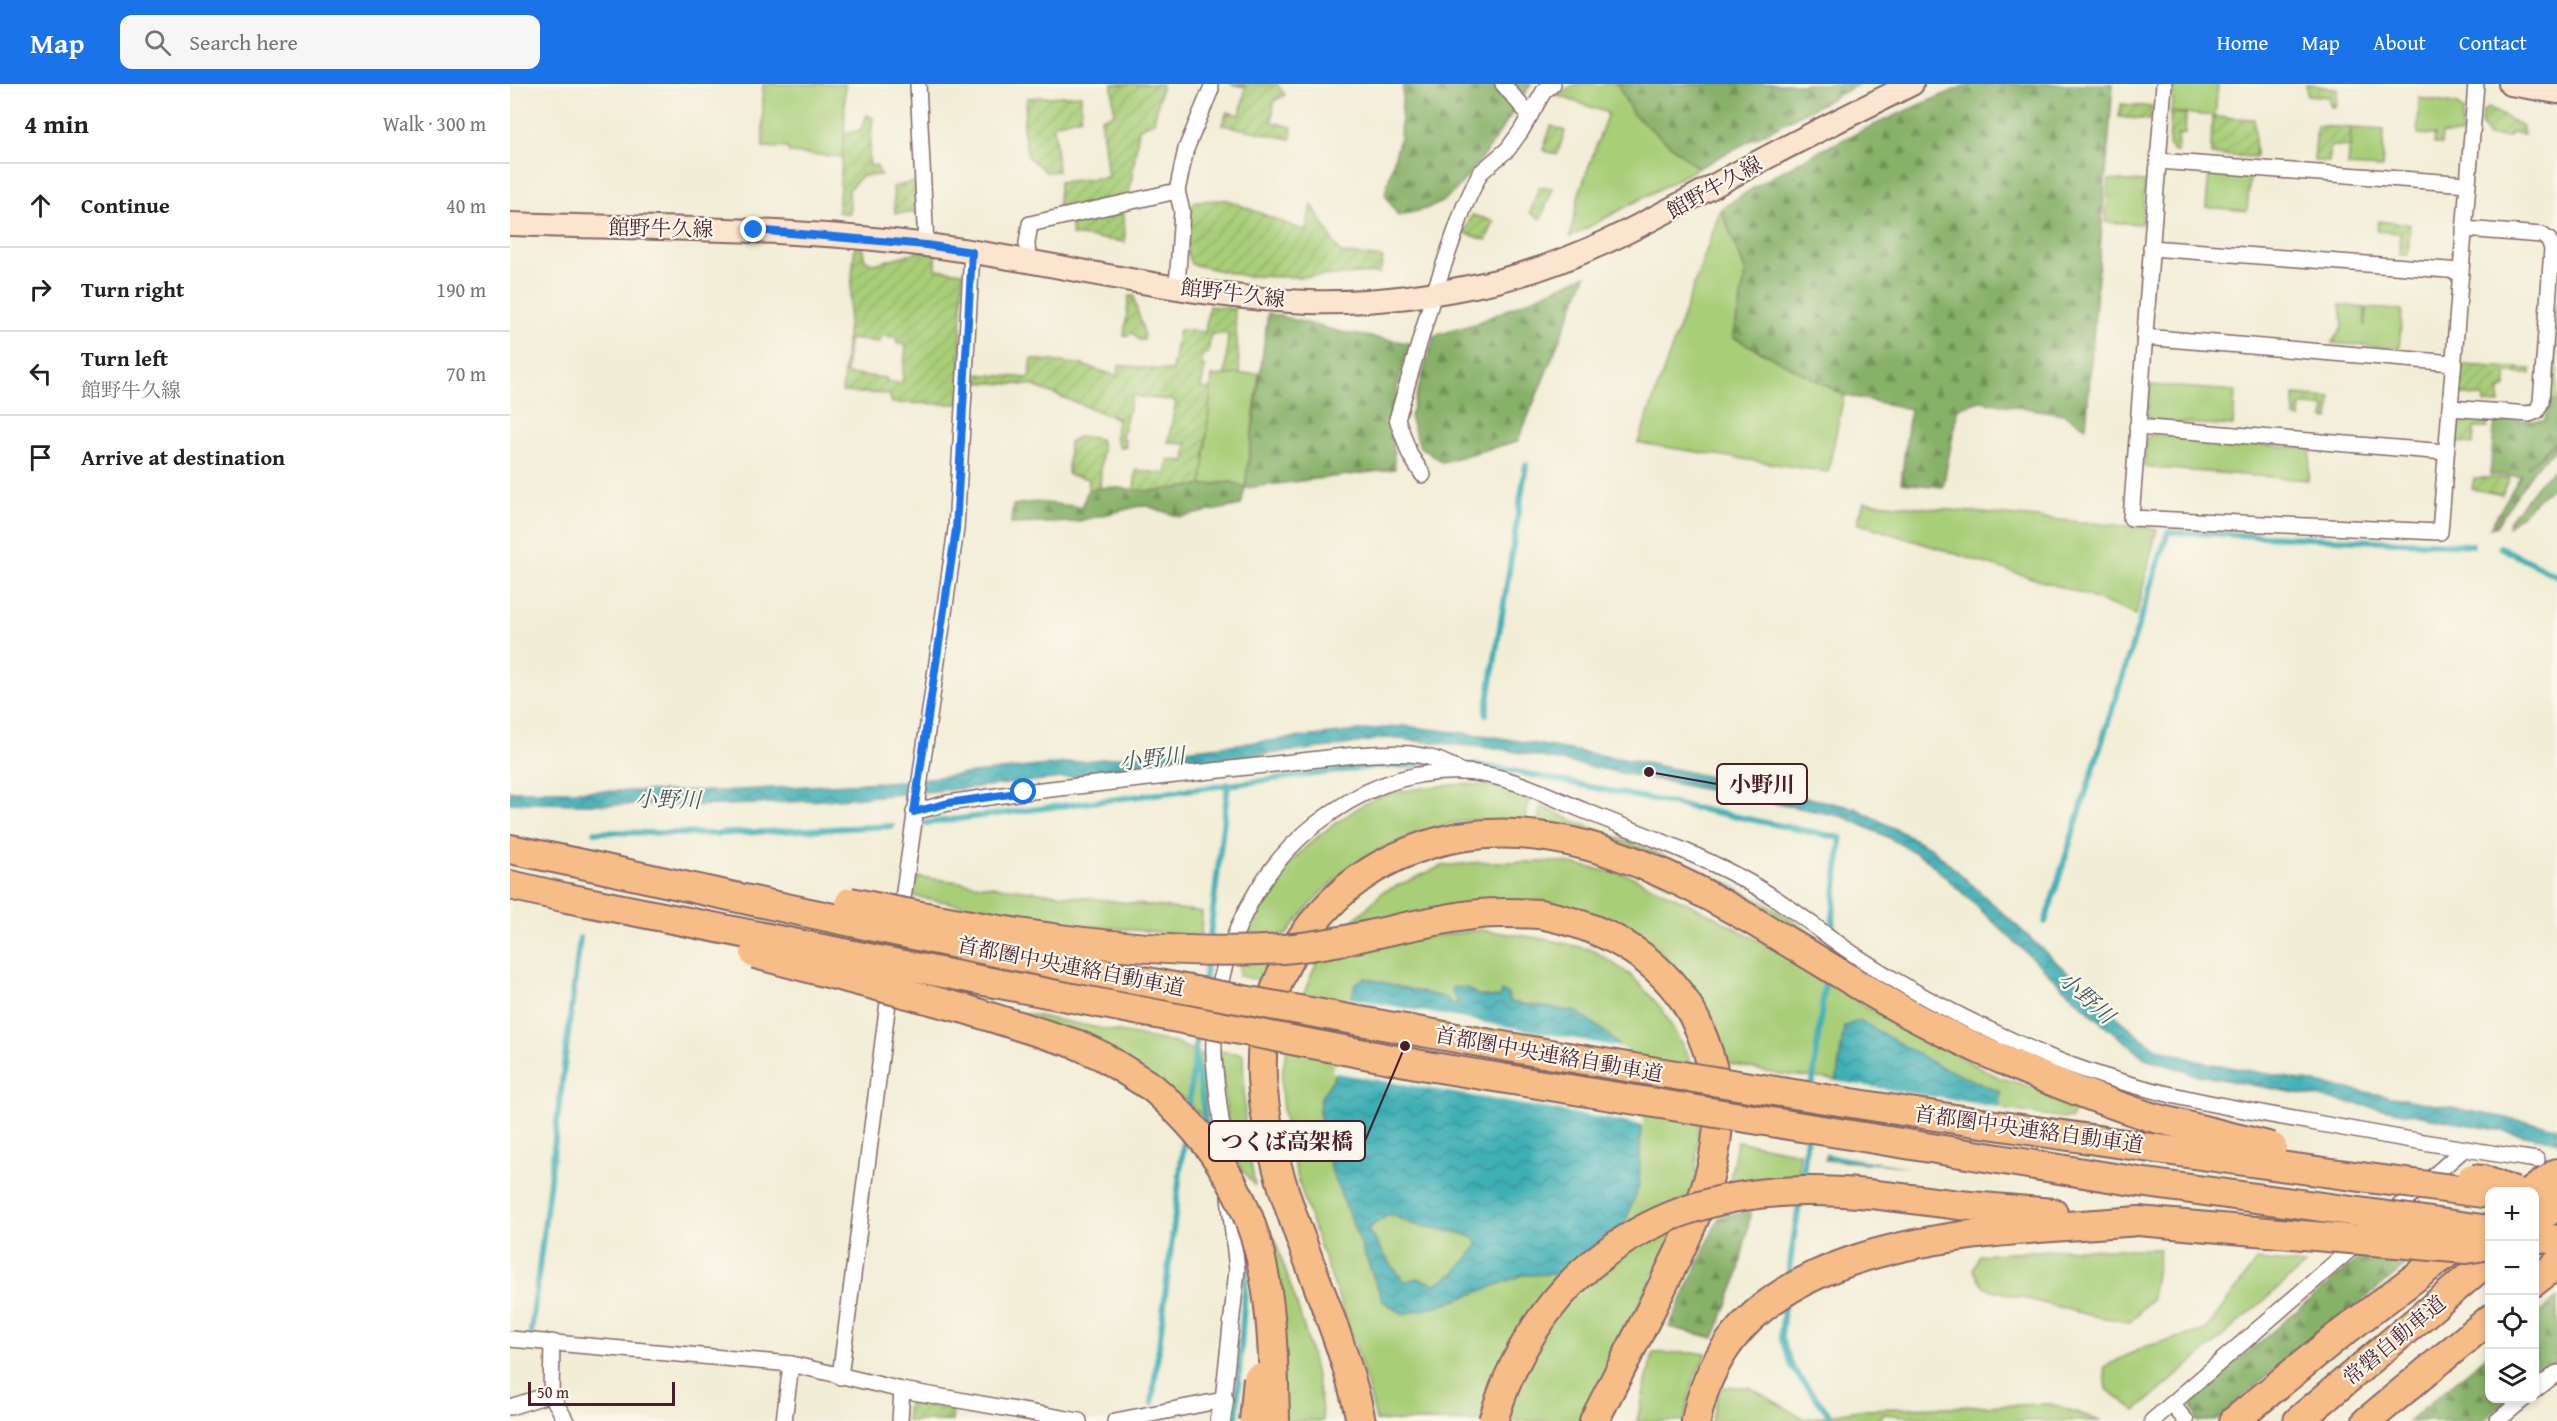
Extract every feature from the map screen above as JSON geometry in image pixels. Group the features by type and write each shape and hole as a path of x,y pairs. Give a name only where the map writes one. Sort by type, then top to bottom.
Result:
{"highway":[{"path":"1361,1421 1339,1340 1308,1263 1279,1180 1262,1079 1262,1046 1267,1017 1283,968 1297,943 1327,907 1358,879 1385,863 1442,841 1474,835 1506,833 1577,844 1646,867 1749,917 1856,984 1912,1015 2016,1067 2107,1103 2181,1125 2275,1148 2344,1161 2483,1180 2495,1187"},
{"name":"首都圏中央連絡自動車道","path":"510,849 993,951 1435,1035 1925,1114 2332,1174 2485,1193"},
{"path":"573,862 669,865 986,927 1102,944 1162,948 1285,948 1351,940 1480,914 1539,914 1569,919 1617,939 1658,969 1690,1009 1701,1032 1712,1066 1718,1096 1719,1131 1708,1185 1698,1214 1594,1421"},
{"name":"首都圏中央連絡自動車道","path":"510,885 974,980 1428,1065 2139,1182 2485,1229"},
{"path":"567,898 674,935 834,974 1046,1033 1102,1056 1153,1088 1186,1118 1218,1158 1232,1180 1253,1225 1266,1274 1275,1421"},
{"path":"1153,1088 1188,1127 1219,1172 1235,1203 1251,1251 1256,1278 1260,1331 1254,1421"},
{"path":"2539,1214 2547,1166"},
{"path":"1493,1421 1522,1349 1538,1324 1574,1280 1594,1261 1641,1229 1696,1206 1724,1198 1766,1193 1847,1192 1959,1205 2466,1249 2485,1246"},
{"path":"1696,1421 1708,1377 1733,1336 1749,1318 1783,1292 1808,1278 1839,1266 1915,1245 2005,1231 2139,1221"},
{"path":"2234,1421 2334,1339 2485,1226"},
{"path":"1308,1263 1313,1301 1334,1374 1342,1421"},
{"name":"常磐自動車道","path":"2298,1421 2485,1263"},
{"path":"2539,1279 2557,1264"},
{"path":"2367,1421 2485,1323"},
{"path":"1617,1421 1620,1392 1643,1325"}],"main road":[{"name":"館野牛久線","path":"510,224 754,230 926,245 1177,287 1258,298 1309,302 1355,302 1434,293 1498,280 1574,258 1639,228 1744,170 1912,84"},
{"path":"2510,84 2557,92"}],"street":[{"path":"918,84 926,245"},
{"path":"1503,84 1530,116"},
{"path":"1423,475 1410,455 1397,419 1434,293 1464,207 1480,173 1508,149 1544,92 1553,84"},
{"path":"2164,84 2131,518 2440,532 2476,84"},
{"path":"1177,287 1182,211 1177,191 1186,149 1211,89"},
{"path":"2158,160 2468,184"},
{"path":"1028,261 1027,243 1030,224 1177,191"},
{"path":"2450,408 2529,414 2537,411 2541,402 2552,249 2550,240 2542,235 2464,229"},
{"path":"2151,249 2461,272"},
{"path":"840,1377 920,768 956,529 972,252"},
{"path":"2144,338 2453,363"},
{"path":"2138,427 2446,452"},
{"path":"915,808 1024,792 1355,755 1409,753 1445,761 1462,772"},
{"path":"1220,1421 1237,1270 1214,1050 1217,1001 1231,944 1260,886 1278,860 1300,836 1355,796 1383,784 1411,776 1462,772 1504,778 1647,836 1739,877 1797,911 1848,950 1913,990 2020,1043 2107,1078 2170,1096 2547,1166"},
{"path":"2152,1421 2464,1149"},
{"path":"510,1339 791,1364 999,1415 1079,1421"},
{"path":"552,1342 551,1394 567,1421"},
{"path":"784,1421 791,1364"},
{"path":"2539,1388 2557,1373"},
{"path":"900,1421 902,1390"},
{"path":"510,1407 551,1394"},
{"path":"1115,1421 1223,1400"},
{"path":"2497,1421 2519,1403"},
{"path":"2172,1404 2186,1421"}],"green space":[{"path":"763,84 845,84 844,157 790,153 787,148 763,147"},
{"path":"1112,84 1162,84 1154,122 1139,128 1129,197 1058,213 1059,182 1108,177 1101,118 1114,114"},
{"path":"1230,84 1277,84 1285,95 1274,101 1272,122 1292,127 1291,139 1222,125 1227,112 1240,115 1246,87"},
{"path":"1403,84 1531,84 1475,167 1449,196 1433,206 1398,216 1385,194 1400,137"},
{"path":"1576,84 1617,84 1633,114 1698,168 1570,237 1579,194 1608,113 1556,95"},
{"path":"1617,84 1859,84 1698,168 1633,114"},
{"path":"1969,84 2113,84 2086,427 2064,414 1980,401 1958,408 1943,487 1901,483 1910,409 1844,395 1733,337 1746,273 1721,209 1778,173 1809,157 1874,125"},
{"path":"2174,84 2218,84 2215,116 2171,112"},
{"path":"2306,84 2338,89 2335,107 2330,106 2329,97 2307,95"},
{"path":"1081,95 1081,117 1054,124 1058,171 1046,172 1028,157 1023,128 1027,98"},
{"path":"2419,98 2458,105 2463,111 2461,135 2442,134 2441,144 2434,144 2435,135 2418,134"},
{"path":"2121,104 2152,107 2151,120 2119,117"},
{"path":"2488,108 2522,126 2524,134 2510,133 2509,137 2488,136 2481,124 2482,112"},
{"path":"2171,112 2186,115 2185,134 2178,135 2178,152 2173,151 2169,145"},
{"path":"867,115 873,118 870,166 876,165 881,175 861,176 849,189 850,214 838,212 844,133 860,131"},
{"path":"2212,117 2254,119 2256,157 2211,155"},
{"path":"1551,126 1565,131 1557,155 1543,150"},
{"path":"2317,126 2351,128 2350,147 2331,146 2329,162 2314,161"},
{"path":"2351,128 2384,130 2382,168 2348,166"},
{"path":"2209,173 2250,176 2247,211 2206,207"},
{"path":"2109,180 2145,182 2142,224 2106,222"},
{"path":"914,182 916,213 895,213 893,187"},
{"path":"1539,187 1553,188 1541,219 1530,213"},
{"path":"1227,200 1305,231 1312,205 1340,253 1383,258 1380,273 1299,277 1245,276 1191,264 1187,250 1187,232 1189,214 1195,201"},
{"path":"1721,209 1746,273 1733,337 1844,395 1828,472 1638,443"},
{"path":"1124,214 1125,242 1072,235 1070,221"},
{"path":"1472,215 1494,221 1486,240 1464,233"},
{"path":"2378,221 2410,224 2408,255 2399,255 2400,233 2377,231"},
{"path":"861,243 865,260 875,264 920,251 936,253 936,269 963,272 959,404 892,403 889,394 842,392 855,244","holes":["881,336 896,337 897,344 906,345 902,383 886,382 886,378 846,374 849,339 880,342"]},
{"path":"1586,275 1518,441 1442,462 1420,447 1410,417 1434,336 1477,323"},
{"path":"1129,296 1134,296 1144,340 1139,340 1133,333 1124,336"},
{"path":"2556,304 2557,403 2548,397 2547,378"},
{"path":"2340,305 2365,308 2365,326 2367,308 2402,310 2399,348 2332,343 2343,326"},
{"path":"1209,306 1234,309 1240,374 1225,375 1228,334 1211,334 1208,353 1202,355 1202,366 1205,367 1201,388 1211,389 1202,485 1151,491 1134,490 1136,470 1166,474 1168,460 1185,461 1187,444 1168,443 1176,401 1132,396 1122,437 1126,447 1120,448 1115,433 1118,419 1031,385 972,382 975,374 1029,378 1032,359 1078,364 1118,376 1119,365 1172,371 1179,330 1205,332"},
{"path":"1268,313 1341,332 1409,343 1397,389 1392,430 1395,469 1245,488"},
{"path":"2462,365 2531,369 2531,374 2506,373 2506,387 2500,390 2499,404 2484,403 2483,397 2459,394"},
{"path":"1259,373 1245,488 1232,482 1202,485 1212,376"},
{"path":"2150,385 2235,391 2233,426 2152,421 2147,414"},
{"path":"2294,395 2331,398 2329,419 2324,419 2325,407 2300,406 2300,418 2294,417"},
{"path":"2548,397 2557,403 2557,439 2527,468 2557,442 2557,448 2535,468 2496,526 2490,528 2521,475 2490,475 2495,419 2545,421"},
{"path":"2465,418 2488,420 2487,428 2474,428 2473,444 2457,442 2458,422"},
{"path":"2152,435 2311,449 2308,480 2144,467 2146,438"},
{"path":"1080,436 1100,439 1102,447 1100,488 1088,490 1089,479 1068,475 1069,442"},
{"path":"2557,466 2557,482 2508,527 2509,521 2538,484"},
{"path":"2474,478 2510,478 2502,495 2472,489"},
{"path":"1232,482 1245,488 1241,505 1180,517 1144,505 1075,522 1011,524 1013,505 1037,502 1082,507 1088,490 1108,487 1151,491"},
{"path":"1864,502 2157,529 2136,615 2083,594 1857,523"},
{"path":"1462,784 1496,786 1529,801 1524,824 1495,824 1482,820 1467,820 1409,837 1368,856 1350,868 1317,898 1286,935 1248,937 1266,899 1286,869 1311,842 1327,830 1376,798 1408,790"},
{"path":"1541,806 1708,874 1749,894 1802,928 1869,976 1537,825"},
{"path":"1482,862 1560,862 1628,875 1704,911 1833,982 1862,1005 1998,1077 2078,1101 2071,1119 1996,1108 2000,1092 1844,1028 1837,1080 1778,1074 1726,1063 1718,1031 1700,996 1661,952 1625,926 1582,909 1535,901 1348,926 1383,892 1442,866"},
{"path":"918,877 1202,912 1201,936 1079,925 911,896"},
{"path":"1481,930 1545,939 1593,950 1632,976 1661,1008 1688,1055 1700,1091 1696,1177 1692,1193 1583,1421 1376,1421 1358,1354 1301,1189 1286,1126 1281,1084 1288,1043 1297,1013 1321,954 1422,937","holes":["1468,988 1477,995 1500,998 1501,992 1510,1002 1577,1012 1594,1282 1557,1274 1523,1275 1440,1306 1403,1314 1383,1301 1330,1166 1319,1111 1321,1097 1335,1076 1458,1003 1452,992"]},
{"path":"1240,962 1273,962 1264,981 1239,976"},
{"path":"1017,1012 1176,1043 1203,1055 1207,1121 1185,1100"},
{"path":"1219,1051 1243,1054 1245,1131 1255,1186 1232,1157"},
{"path":"1737,1141 1800,1153 1798,1182 1729,1187"},
{"path":"1751,1212 1737,1279 1714,1338 1669,1327 1719,1217"},
{"path":"1390,1214 1412,1224 1464,1234 1476,1239 1477,1247 1455,1273 1436,1284 1417,1278 1405,1282 1367,1229"},
{"path":"1267,1234 1273,1235 1304,1326 1316,1373 1323,1421 1284,1421"},
{"path":"2066,1249 2160,1249 2152,1298 2130,1322 2093,1316 1985,1288 1973,1270 1979,1255"},
{"path":"2364,1254 2415,1258 2357,1305 2306,1342 2215,1421 2197,1421 2192,1405 2196,1396"},
{"path":"2257,1260 2305,1265 2136,1411 2107,1389 2104,1367 2144,1347 2206,1330"},
{"path":"2557,1298 2557,1360 2539,1375 2539,1349 2539,1314"},
{"path":"1653,1353 1707,1353 1693,1380 1684,1421 1637,1421"},
{"path":"2485,1357 2485,1403 2505,1403 2482,1421 2408,1421"},
{"path":"1720,1387 1749,1387 1805,1419 1866,1409 2051,1404 2102,1421 1958,1421 1884,1414 1875,1421 1711,1421"},
{"path":"908,1402 953,1410 952,1421 906,1421"}],"water":[{"path":"1403,726 1489,736 1646,763 1855,808 1932,848 2105,1007 2152,1046 2197,1061 2557,1127 2557,1141 2193,1074 2145,1058 2096,1018 1925,858 1887,837 1844,817 1501,749 1386,738 1338,746 881,796 728,805 510,803 510,791 720,791 901,781"},
{"path":"1365,978 1446,998 1453,1004 1458,1003 1452,992 1453,987 1468,988 1477,995 1499,998 1501,991 1508,994 1510,1002 1577,1012 1609,1035 1627,1056 1636,1087 1641,1128 1639,1186 1606,1272 1594,1282 1557,1274 1523,1275 1440,1306 1403,1314 1383,1301 1330,1166 1319,1111 1321,1097 1335,1076 1355,984","holes":["1390,1214 1412,1224 1464,1234 1476,1239 1477,1247 1455,1273 1436,1284 1417,1278 1405,1282 1367,1229"]},
{"path":"1859,1020 1935,1064 2000,1092 1998,1172 1825,1160 1844,1027"}],"pier":[{"path":"1348,998 1624,1048 1630,1055 1639,1086 1643,1125 1332,1072"},
{"path":"1834,1081 2003,1108 2000,1174 1928,1170 1823,1153"}],"waterway":[{"path":"1486,714 1526,465"},
{"path":"2045,922 2168,532 2472,545"},
{"path":"2500,547 2557,576"},
{"path":"1470,765 1498,768 1841,838 1832,927"},
{"path":"926,823 1378,766 1421,766"},
{"path":"1209,944 1228,784"},
{"path":"595,832 716,834 892,826"},
{"path":"531,1333 580,938"},
{"path":"1204,985 1207,957"},
{"path":"1812,1089 1826,974"},
{"path":"1188,1110 1198,1028"},
{"path":"1196,1059 1206,1126"},
{"path":"1152,1403 1185,1132"},
{"path":"1802,1185 1807,1135"},
{"path":"1787,1283 1800,1198"},
{"path":"1236,1421 1247,1259"},
{"path":"1784,1305 1781,1338 1793,1369 1828,1413 1830,1421"}],"place":[{"name":"小野川","path":"1649,772"},
{"name":"つくば高架橋","path":"1405,1046"}],"route":[{"path":"754,230 926,245 972,252 956,529 914,812 948,803 1024,792"}]}
